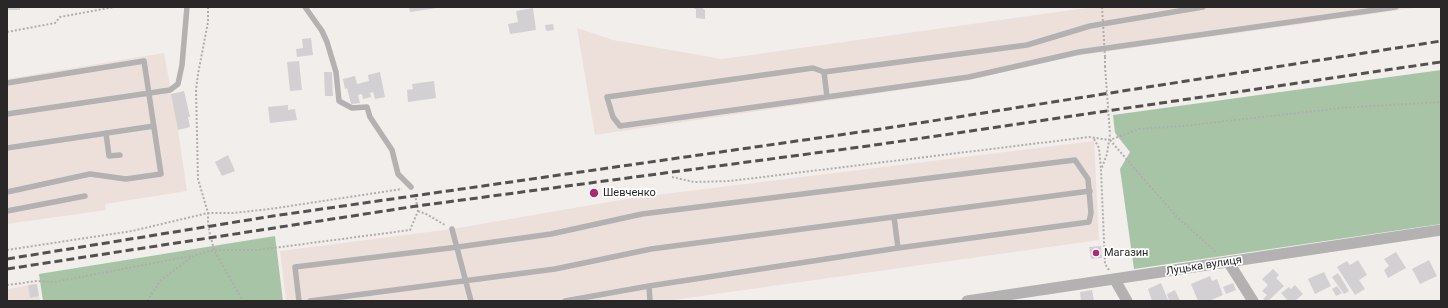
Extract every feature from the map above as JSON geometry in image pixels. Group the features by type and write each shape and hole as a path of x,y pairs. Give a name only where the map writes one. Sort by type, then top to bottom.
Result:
{"street":[{"name":"Луцька вулиця","path":"967,301 1229,263 1441,230"},
{"path":"1229,263 1253,301"},
{"path":"1115,280 1127,301"}],"lane":[{"path":"7,114 170,90 178,84 186,35 188,7"},
{"path":"305,7 322,31 327,42 336,72 339,100 352,108 367,107 370,117 392,150 398,174 412,189"},
{"path":"1203,7 1090,26 1028,45 824,72 813,68 607,97 613,117 620,126 969,77 1079,52 1363,10 1396,7"},
{"path":"7,83 144,61 161,174 126,179 90,174 7,192"},
{"path":"824,72 827,97"},
{"path":"7,148 154,126"},
{"path":"106,133 109,156 120,155"},
{"path":"299,301 295,267 551,234 642,214 1075,160 1088,179 1091,213 1089,222 898,248 649,286 565,301"},
{"path":"310,301 555,269 651,249 1090,191"},
{"path":"7,211 85,196"},
{"path":"894,217 898,248"},
{"path":"452,229 458,247 471,301"},
{"path":"649,286 650,301"}],"path":[{"path":"7,32 55,22 60,17 114,7"},
{"path":"208,7 208,22 196,90 198,178 208,213 208,226 214,250 243,301"},
{"path":"1101,170 1110,140 1102,7"},
{"path":"672,177 694,182 730,182 1089,137 1110,140 1139,129 1183,126 1341,108 1441,102"},
{"path":"1089,137 1098,142 1101,170 1105,264 1115,280"},
{"path":"1110,140 1176,216 1229,263"},
{"path":"7,250 132,231 208,213 233,213 270,209 412,189 418,211 410,230 258,250 214,250 192,256 54,282 37,281 7,285"},
{"path":"418,211 452,229"},
{"path":"147,301 161,280 192,256"}],"shaded area":[{"path":"1093,7 1421,7 1075,56 969,80 595,135 577,28 613,40 722,59"},
{"path":"164,53 187,191 105,204 106,210 7,224 7,79"},
{"path":"1094,141 1099,240 666,301 286,301 280,251 452,229 632,198"},
{"path":"37,284 40,301 7,301 7,289"}],"green space":[{"path":"1441,70 1441,224 1134,269 1120,169 1130,152 1115,133 1113,115"},
{"path":"275,236 283,301 43,301 39,274"}],"building":[{"path":"7,7 20,7 20,10 7,10"},
{"path":"409,7 437,7 437,8 410,12"},
{"path":"694,7 703,7 705,10 705,19 696,18 696,9 694,9"},
{"path":"533,8 536,30 510,34 508,24 518,22 516,11"},
{"path":"553,24 554,30 546,31 545,25"},
{"path":"311,38 313,55 297,57 296,49 303,48 302,39"},
{"path":"299,61 302,90 290,91 287,62"},
{"path":"324,72 332,72 333,96 325,96"},
{"path":"380,72 385,97 375,99 373,92 370,93 371,97 363,99 362,94 358,95 360,103 351,104 343,79 355,76 357,84 369,81 368,75"},
{"path":"434,81 436,98 408,102 407,90 413,89 412,84"},
{"path":"184,91 190,117 188,117 190,127 178,130 171,94"},
{"path":"288,105 288,110 295,109 297,120 270,123 268,107"},
{"path":"228,155 235,171 222,176 215,162"},
{"path":"1101,246 1102,258 1091,259 1089,247"},
{"path":"1396,252 1406,268 1388,278 1384,270 1389,266 1384,259"},
{"path":"1358,260 1367,275 1359,280 1365,289 1355,295 1337,267 1347,261 1350,265"},
{"path":"1429,260 1437,276 1420,284 1412,269"},
{"path":"1273,269 1279,275 1276,278 1284,286 1268,301 1266,301 1263,299 1267,295 1262,291 1268,285 1262,279"},
{"path":"1324,272 1331,286 1315,294 1308,279"},
{"path":"1338,273 1349,291 1344,294 1332,277"},
{"path":"1210,276 1212,281 1217,279 1223,295 1209,301 1198,301 1191,284"},
{"path":"1161,283 1168,300 1152,301 1148,289"},
{"path":"1233,283 1236,290 1226,294 1223,287"},
{"path":"37,284 39,296 30,298 28,285"},
{"path":"1295,285 1303,294 1295,301 1288,301 1281,293 1289,287 1291,289"},
{"path":"1337,286 1342,293 1336,296 1332,289"},
{"path":"1092,290 1094,301 1081,301 1080,292"},
{"path":"1175,290 1180,301 1169,301 1167,294"}],"railway":[{"path":"7,259 273,216 881,129 1441,41"},
{"path":"7,269 417,206 868,146 1441,62"}],"place":[{"name":"Шевченко","path":"594,193"},
{"name":"Магазин","path":"1096,253"}]}
